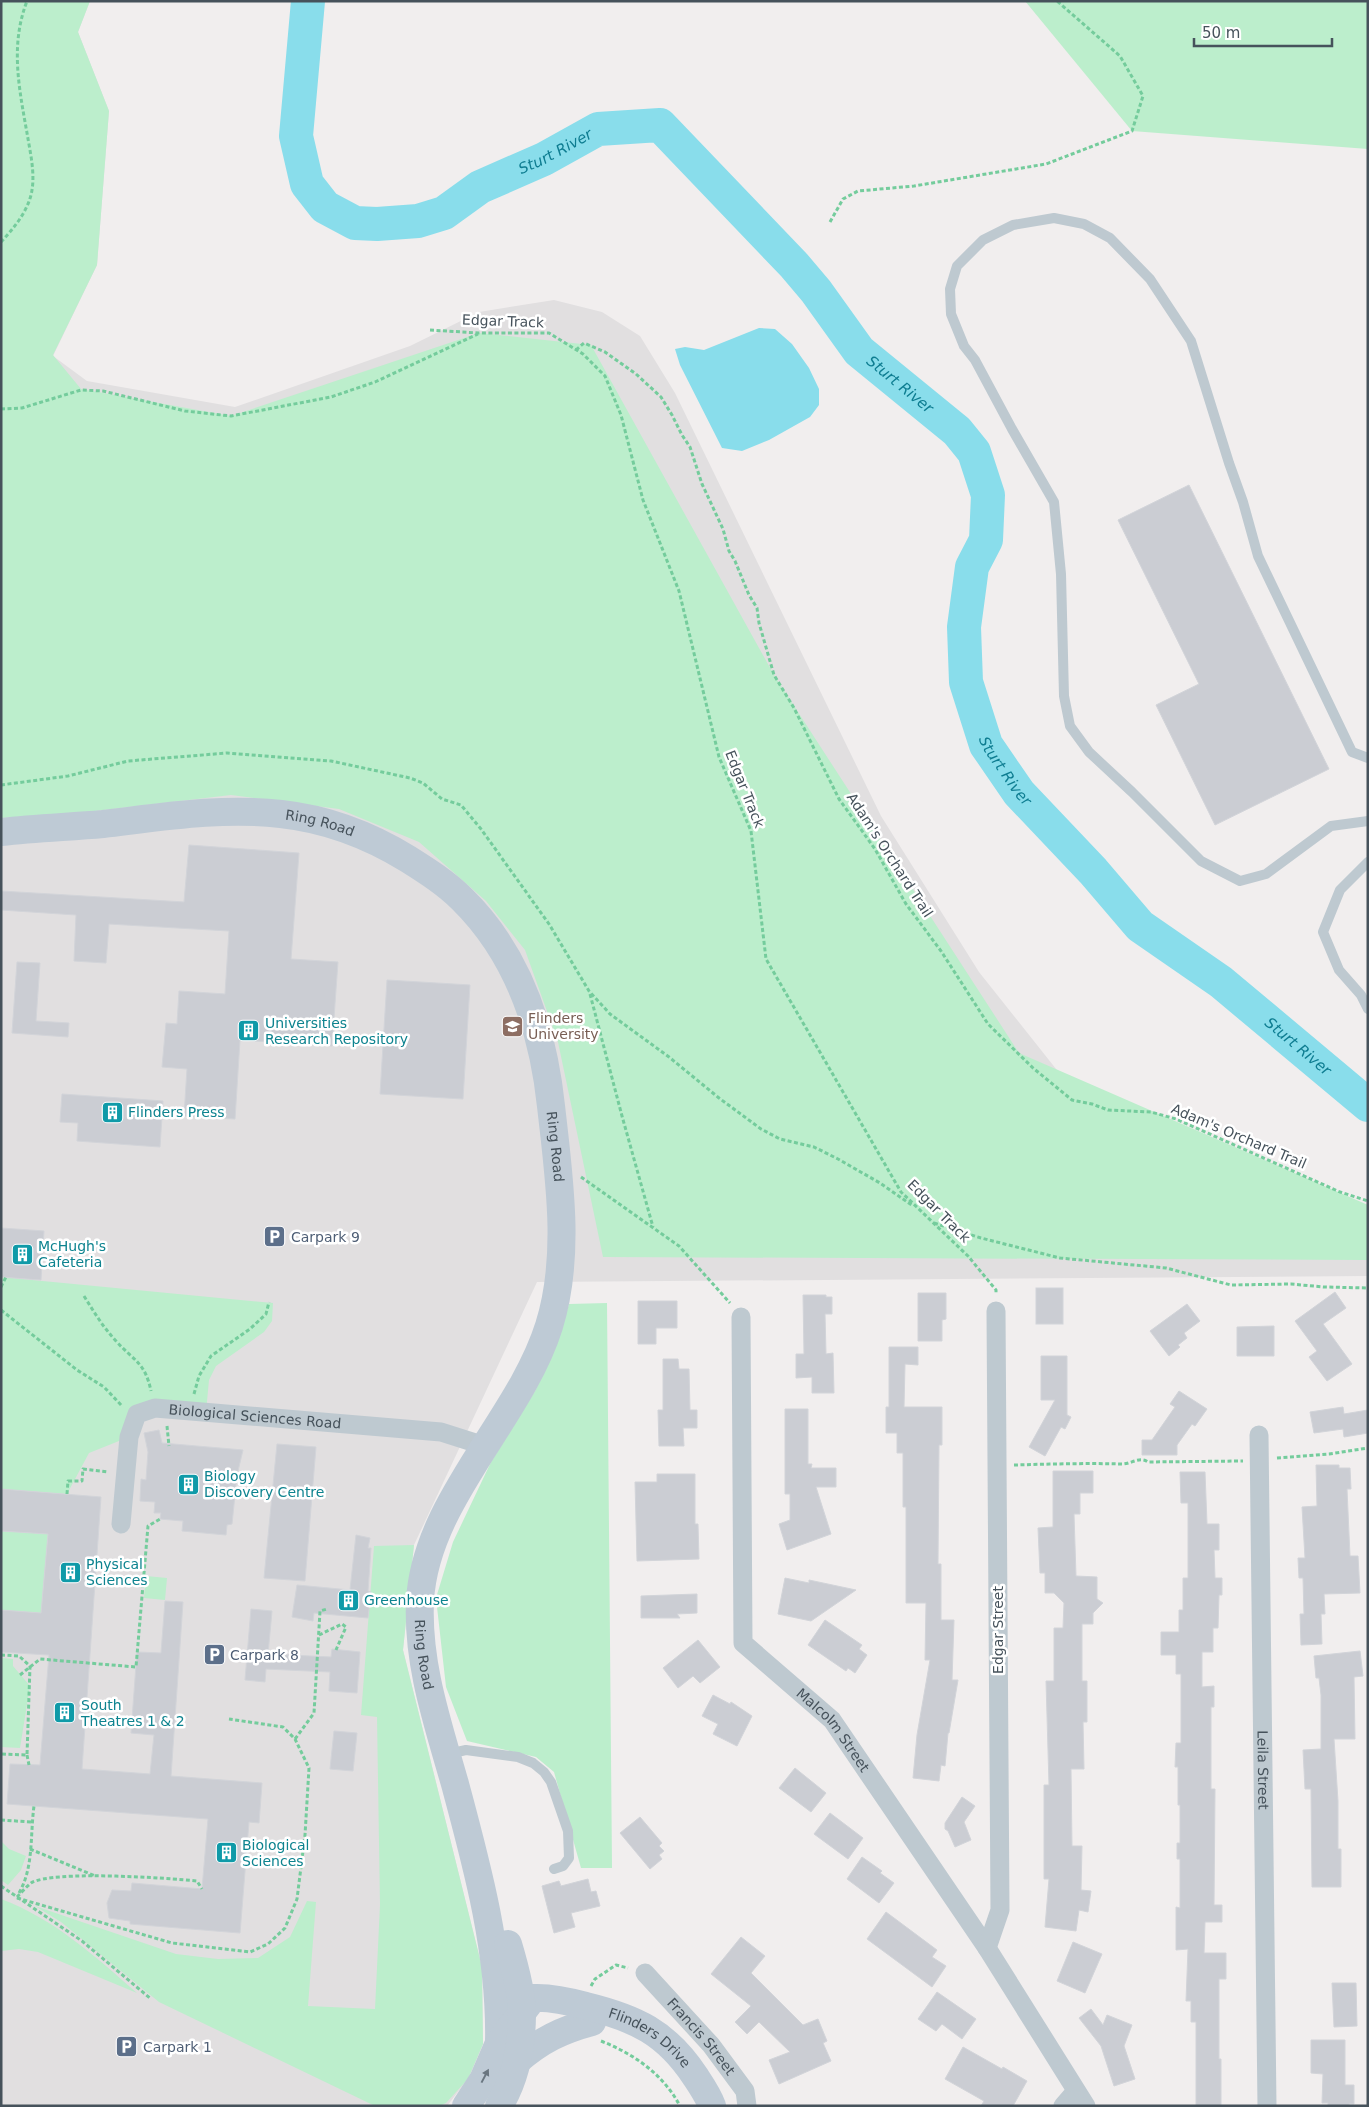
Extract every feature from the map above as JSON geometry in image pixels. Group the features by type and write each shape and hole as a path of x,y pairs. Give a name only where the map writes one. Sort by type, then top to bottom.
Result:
{"street":[{"name":"Ring Road","path":"1,832 60,828 174,815 259,812 285,814 332,824 383,844 433,874 460,897 506,955 525,994 544,1053 557,1162 561,1229 560,1264 556,1297 549,1326 529,1375 450,1507 433,1545 424,1575 420,1598 420,1624 425,1675 500,1948 500,2013 508,2052"},
{"name":"Edgar Street","path":"987,1948 1000,1910 996,1311"},
{"name":"Malcolm Street","path":"741,1317 743,1643 832,1720 987,1948 1081,2098"},
{"name":"Biological Sciences Road","path":"121,1524 129,1437 137,1414 155,1408 441,1432 485,1446"},
{"name":"Leila Street","path":"1259,1435 1267,2106"},
{"name":"Ring Road","path":"500,1948 513,1962 522,2012 508,2052"},
{"name":"Flinders Drive","path":"500,1948 520,1962 584,2017"},
{"name":"Francis Street","path":"645,1972 712,2045 745,2091 747,2106"},
{"name":"Flinders Drive","path":"522,2012 533,1998 631,2034 658,2051 682,2076 698,2106"},
{"name":"Flinders Drive","path":"508,2052 530,2050 584,2017 606,2011 646,2027 681,2055 712,2106"},
{"name":"Flinders Drive","path":"522,2012 584,2017"},
{"path":"466,2106 486,2075 508,2052"},
{"path":"499,2106 514,2076 508,2052"},
{"path":"1063,2106 1081,2098"}],"lane":[{"path":"1368,758 1352,752 1258,556 1243,502 1191,341 1150,279 1110,238 1084,224 1054,218 1014,225 983,240 957,266 950,289 950,314 964,346 975,360 1054,502 1061,574 1064,696 1070,726 1089,752 1201,861 1240,881 1266,874 1331,826 1368,821"},
{"path":"1368,862 1340,890 1323,932 1340,970 1365,993 1368,1009"},
{"path":"446,1754 466,1750 518,1757 533,1763 544,1772 551,1782 568,1831 569,1858 563,1866 554,1869"}],"path":[{"path":"1,242 26,210 32,190 31,155 17,77 17,41 27,1"},
{"path":"830,222 843,199 858,191 914,186 1046,164 1132,131 1142,96 1120,56 1057,1"},
{"name":"Edgar Track","path":"430,330 480,333 549,333 576,350 605,376 621,415 643,500 679,591 719,757 751,831 766,959 901,1192 968,1256 996,1290 996,1311"},
{"path":"1,408 22,408 82,390 103,391 185,411 231,416 331,397 375,382 480,333"},
{"name":"Adam's Orchard Trail","path":"576,350 584,344 591,345 623,363 661,397 690,447 702,484 718,515 729,551 757,608 759,623 774,675 794,708 839,798 875,850 906,904 941,951 988,1024 1033,1068 1072,1100 1108,1110 1151,1112 1176,1119 1340,1192 1368,1201"},
{"path":"589,991 653,1227"},
{"path":"557,1162 679,1246 741,1317"},
{"path":"933,1223 981,1238 1060,1258 1166,1268 1231,1285 1291,1284 1368,1288"},
{"path":"1,1287 6,1278"},
{"path":"84,1296 98,1320 118,1343 138,1360 148,1377 152,1396"},
{"path":"1,1310 76,1370 104,1387 126,1410"},
{"path":"167,1421 169,1446"},
{"path":"997,1465 1113,1462 1120,1464 1137,1460 1154,1462 1259,1460 1330,1454 1368,1448"},
{"path":"20,1675 40,1657 136,1667 148,1526 160,1519"},
{"path":"295,1739 314,1713 320,1611 327,1609"},
{"path":"319,1635 342,1624 346,1627 336,1650"},
{"path":"1,1655 19,1656 30,1666 27,1755 29,1764"},
{"path":"16,1898 172,1943 250,1952 268,1944 285,1928 297,1899 305,1834 309,1768 295,1739 283,1727 229,1719"},
{"path":"1,1754 27,1755"},
{"path":"16,1898 25,1882 34,1806"},
{"path":"1,1820 31,1822"},
{"path":"30,1849 98,1877"},
{"path":"16,1898 31,1883 46,1878 98,1877 197,1881 202,1889"},
{"path":"1,1886 16,1898 82,1941 151,1998"},
{"path":"1,1891 10,1893"},
{"path":"645,1972 616,1965 595,1978 584,2017 660,2078 674,2095 680,2106"}],"shaded area":[{"name":"Flinders University","path":"1,1 90,1 78,32 109,111 97,265 53,356 87,381 235,407 410,346 479,312 554,300 602,312 640,336 675,393 881,816 979,972 1064,1079 1368,1212 1368,1276 537,1282 414,1545 403,1650 482,1967 483,2044 468,2079 447,2106 1,2106"}],"green space":[{"path":"1,1 90,1 78,32 109,111 97,265 53,355 81,389 231,416 479,333 591,345 774,675 1019,1053 1368,1205 1368,1260 603,1257 558,1042 525,950 486,901 419,842 339,809 231,795 61,815 1,818"},
{"path":"1025,1 1368,1 1368,149 1132,131"},
{"path":"1,1277 273,1303 272,1321 264,1332 216,1366 209,1380 206,1412 155,1408 129,1437 89,1453 67,1494 1,1489"},
{"path":"607,1303 612,1868 581,1868 554,1772 536,1757 467,1741 446,1687 436,1598 453,1542 491,1462 535,1391 555,1348 569,1304"},
{"path":"1,1531 48,1534 41,1613 1,1610"},
{"path":"414,1545 403,1650 482,1967 483,2044 468,2079 446,2103 439,2106 375,2106 159,2002 61,1922 35,1906 176,1954 218,1959 258,1958 290,1937 307,1901 316,1902 308,2006 375,2009 380,1905 377,1717 361,1715 374,1546"},
{"path":"146,1576 167,1578 165,1600 144,1598"},
{"path":"1,1658 13,1659 13,1666 30,1686 20,1748 1,1747"},
{"path":"1,1841 9,1849 26,1856 21,1870 8,1885 1,1880"},
{"path":"1,1899 20,1907 56,1928 90,1952 137,1993 38,1952 19,1949 1,1951"}],"water":[{"path":"759,328 775,329 792,344 809,368 819,389 819,405 810,417 769,440 742,451 722,448 680,365 675,349 685,347 704,350"}],"building":[{"path":"1189,485 1329,769 1215,825 1156,705 1199,684 1118,520"},
{"path":"189,845 299,853 291,959 338,962 332,1046 240,1040 235,1119 184,1116 187,1069 162,1067 166,1023 177,1024 179,991 225,994 229,931 109,924 106,963 74,961 76,915 1,910 1,891 184,902"},
{"path":"17,962 40,963 36,1021 69,1023 68,1037 12,1033"},
{"path":"387,980 470,985 463,1099 380,1094"},
{"name":"Flinders Press","path":"62,1094 163,1101 160,1147 77,1141 78,1123 60,1122"},
{"name":"McHugh's Cafeteria","path":"1,1228 44,1231 41,1280 1,1277"},
{"path":"1036,1288 1063,1288 1063,1324 1036,1324"},
{"path":"1335,1292 1346,1308 1323,1324 1352,1364 1327,1381 1309,1357 1317,1351 1295,1321"},
{"path":"918,1293 946,1293 946,1319 942,1320 942,1341 918,1341"},
{"path":"803,1295 826,1295 826,1297 832,1297 832,1314 825,1314 826,1354 833,1353 834,1393 812,1393 812,1377 796,1378 796,1354 804,1354"},
{"path":"638,1301 677,1301 677,1328 656,1328 656,1344 638,1344"},
{"path":"1187,1304 1200,1321 1184,1333 1187,1338 1169,1356 1150,1331"},
{"path":"1274,1326 1274,1356 1237,1356 1237,1327"},
{"path":"889,1347 918,1347 918,1365 905,1364 904,1407 942,1407 942,1445 939,1445 938,1564 941,1564 941,1620 954,1620 952,1680 958,1680 948,1733 945,1766 941,1765 939,1781 913,1778 917,1735 930,1660 925,1660 926,1603 906,1603 906,1507 903,1507 903,1453 897,1453 897,1433 886,1433 886,1407 889,1407"},
{"path":"1041,1356 1067,1356 1067,1415 1071,1417 1065,1429 1061,1427 1045,1456 1029,1447 1055,1400 1041,1400"},
{"path":"663,1359 678,1359 679,1369 689,1369 690,1410 697,1410 697,1428 683,1428 684,1446 659,1446 658,1410 663,1410"},
{"path":"1179,1391 1207,1409 1195,1426 1192,1424 1177,1445 1177,1455 1142,1455 1142,1440 1152,1440 1175,1407 1170,1404"},
{"path":"1343,1407 1344,1414 1368,1410 1368,1433 1344,1437 1343,1429 1314,1433 1310,1412"},
{"path":"785,1409 808,1409 808,1464 812,1464 811,1468 836,1468 836,1487 816,1487 831,1534 787,1550 779,1524 790,1520 790,1494 785,1494"},
{"name":"Biology Discovery Centre","path":"159,1430 162,1443 243,1450 237,1475 232,1524 227,1525 226,1535 182,1531 183,1521 160,1519 161,1513 154,1513 155,1502 140,1501 141,1479 146,1480 148,1452 144,1433"},
{"path":"277,1444 316,1447 305,1581 264,1578"},
{"path":"1316,1465 1339,1465 1339,1468 1350,1468 1351,1489 1347,1489 1350,1556 1358,1556 1360,1593 1324,1594 1325,1614 1321,1614 1322,1644 1301,1645 1300,1614 1304,1614 1303,1578 1299,1578 1298,1558 1305,1558 1302,1507 1317,1506"},
{"path":"1053,1471 1093,1471 1093,1493 1080,1493 1080,1514 1074,1514 1076,1576 1097,1577 1097,1599 1103,1603 1093,1613 1093,1624 1082,1624 1082,1681 1087,1681 1087,1722 1083,1722 1084,1769 1071,1769 1072,1846 1082,1846 1081,1890 1091,1891 1088,1912 1079,1910 1076,1931 1045,1927 1049,1879 1044,1879 1044,1785 1049,1785 1046,1681 1054,1681 1054,1628 1063,1628 1064,1603 1054,1593 1045,1593 1045,1573 1040,1573 1038,1528 1053,1527"},
{"path":"1180,1472 1205,1472 1207,1524 1219,1524 1219,1550 1214,1550 1215,1578 1222,1578 1222,1595 1219,1595 1218,1628 1213,1628 1213,1652 1202,1652 1202,1687 1214,1686 1214,1707 1211,1707 1211,1789 1215,1789 1214,1905 1222,1905 1222,1922 1205,1922 1204,1953 1226,1953 1226,1979 1219,1979 1221,2106 1196,2106 1196,2022 1191,2022 1191,2001 1186,2001 1188,1949 1176,1950 1176,1907 1180,1908 1180,1859 1177,1859 1177,1843 1180,1843 1180,1805 1178,1805 1178,1767 1175,1767 1176,1743 1181,1743 1181,1674 1176,1674 1176,1655 1161,1655 1161,1632 1179,1632 1179,1610 1183,1610 1183,1578 1188,1578 1188,1503 1181,1503"},
{"path":"657,1474 695,1474 695,1524 698,1524 699,1559 637,1561 635,1482 657,1482"},
{"path":"1,1489 101,1497 82,1769 150,1774 154,1735 131,1733 137,1652 161,1653 165,1601 183,1602 171,1776 262,1783 259,1823 249,1822 240,1933 130,1924 130,1921 109,1918 107,1903 112,1890 131,1891 132,1883 202,1889 208,1819 7,1804 10,1764 40,1765 49,1655 1,1652 1,1610 41,1613 48,1534 1,1531"},
{"path":"356,1535 370,1538 368,1548 371,1548 368,1591 371,1592 368,1618 314,1613 313,1621 292,1617 297,1585 350,1590"},
{"path":"785,1578 809,1583 809,1580 856,1590 811,1621 778,1614"},
{"path":"697,1594 697,1613 677,1614 680,1618 641,1618 641,1596"},
{"path":"251,1609 272,1611 268,1654 331,1657 332,1649 360,1652 357,1693 329,1691 330,1672 266,1669 265,1682 245,1680"},
{"path":"825,1620 862,1645 859,1649 867,1655 855,1673 848,1668 846,1671 808,1645"},
{"path":"698,1640 720,1667 700,1683 693,1676 678,1688 663,1668"},
{"path":"1360,1651 1363,1676 1354,1677 1355,1739 1334,1739 1338,1801 1338,1849 1341,1849 1341,1887 1312,1887 1311,1789 1305,1789 1303,1750 1321,1749 1321,1695 1319,1678 1316,1678 1314,1656"},
{"path":"713,1695 730,1704 731,1702 752,1716 737,1746 713,1734 718,1724 702,1716"},
{"path":"334,1731 357,1733 353,1771 330,1769"},
{"path":"795,1768 826,1793 811,1812 779,1788"},
{"path":"962,1797 975,1806 964,1822 971,1840 955,1847 948,1831 945,1829 945,1823"},
{"path":"830,1813 863,1838 848,1859 814,1834"},
{"path":"640,1817 662,1843 659,1846 664,1851 659,1855 662,1859 650,1869 620,1833"},
{"path":"862,1857 882,1871 880,1873 894,1883 879,1903 847,1879"},
{"path":"588,1879 591,1892 596,1891 600,1906 571,1913 575,1927 554,1933 542,1886 559,1881 561,1886"},
{"path":"886,1912 937,1950 932,1957 946,1966 932,1987 867,1939"},
{"path":"741,1937 765,1956 751,1973 803,2025 818,2019 827,2041 823,2043 831,2061 779,2084 769,2060 790,2052 759,2022 747,2034 735,2022 751,2006 711,1974"},
{"path":"1073,1942 1102,1954 1085,1993 1057,1981"},
{"path":"1332,1983 1356,1983 1357,2026 1334,2027"},
{"path":"937,1992 976,2019 962,2039 942,2024 936,2031 918,2019"},
{"path":"1091,2009 1103,2025 1107,2015 1132,2025 1124,2046 1135,2079 1114,2086 1101,2046 1079,2018"},
{"path":"1311,2040 1345,2040 1345,2085 1354,2085 1354,2104 1349,2104 1349,2106 1328,2106 1328,2103 1322,2103 1323,2074 1311,2073"},
{"path":"963,2047 1027,2081 1013,2106 981,2106 984,2101 945,2079"}],"waterway":[{"name":"Sturt River","path":"308,1 296,136 307,184 325,207 355,223 377,224 418,221 444,213 480,187 544,159 598,129 660,125 794,265 816,291 859,351 957,431 974,452 988,495 986,540 972,567 964,627 966,682 986,745 1019,793 1093,871 1140,926 1221,982 1368,1105"}],"place":[{"name":"Flinders University","path":"512,1026"},
{"name":"Universities Research Repository","path":"249,1031"},
{"name":"Flinders Press","path":"112,1112"},
{"name":"Carpark 9","path":"275,1237"},
{"name":"McHugh's Cafeteria","path":"22,1254"},
{"name":"Biology Discovery Centre","path":"188,1484"},
{"name":"Physical Sciences","path":"70,1572"},
{"name":"Greenhouse","path":"348,1600"},
{"name":"Carpark 8","path":"214,1655"},
{"name":"South Theatres 1 & 2","path":"65,1713"},
{"name":"Biological Sciences","path":"226,1853"},
{"name":"Carpark 1","path":"127,2047"}]}
